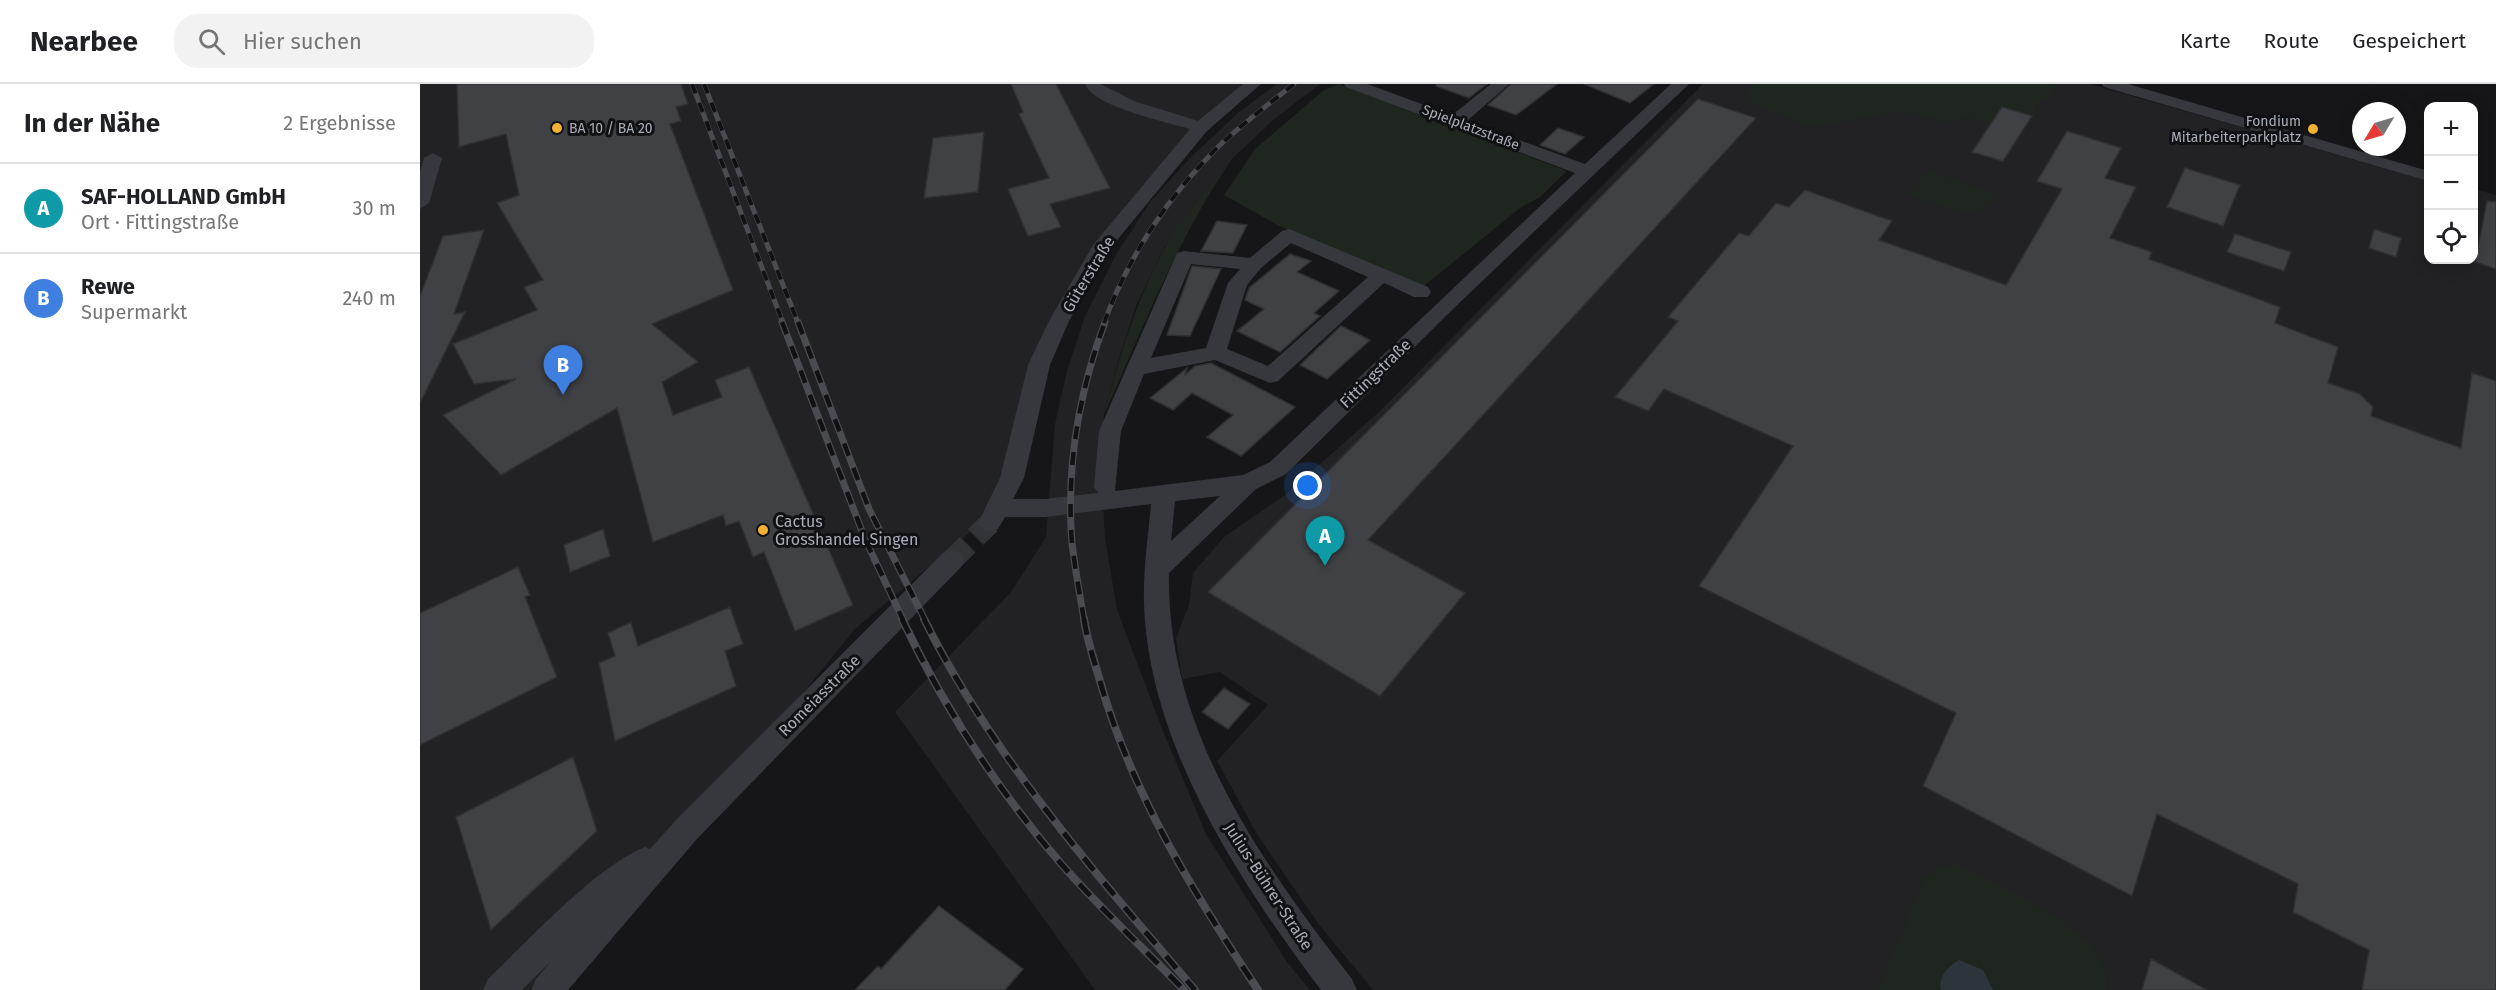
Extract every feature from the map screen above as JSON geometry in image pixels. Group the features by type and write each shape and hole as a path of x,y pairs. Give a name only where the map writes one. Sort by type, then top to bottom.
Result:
{"street":[{"path":"1093,84 1095,89 1128,105 1201,127"},
{"name":"Güterstraße","path":"995,516 1012,478 1039,365 1059,321 1100,249 1201,127 1253,84"},
{"name":"Spielplatzstraße","path":"1352,84 1589,172"},
{"path":"1456,121 1501,84"},
{"name":"Fittingstraße","path":"995,516 1248,483 1278,468 1446,304 1681,84"},
{"path":"2110,84 2424,175"},
{"path":"420,203 433,158"},
{"path":"1215,353 1238,283 1254,264 1289,235 1421,292"},
{"path":"1106,488 1110,431 1184,257 1254,264"},
{"path":"1136,368 1215,353 1236,359 1270,376 1381,275"},
{"path":"1158,568 1248,483"},
{"name":"Julius-Bührer-Straße","path":"1164,493 1157,617 1164,664 1194,757 1236,841 1293,928 1341,990"},
{"name":"Romeiasstraße","path":"547,990 686,830 952,560"},
{"name":"Romeiasstraße","path":"500,990 594,899 686,830"}],"shaded area":[{"path":"420,84 1253,84 1201,127 1121,222 1059,321 999,508 855,629 721,794 529,990 420,990"},
{"path":"1277,84 1320,84 1273,120 1232,159 1194,204 1164,248 1136,306 1118,362 1104,415 1101,471 1105,538 1117,610 1165,736 1206,834 1287,962 1310,990 1095,990 895,712 1011,592 1046,537 1055,424 1067,371 1085,316 1117,253 1150,202 1192,156 1239,112"},
{"path":"1339,84 1567,171 1540,197 1520,208 1424,286 1279,226 1224,195 1255,149 1324,90"},
{"path":"1703,84 2090,84 2424,180 2424,264 2478,264 2478,190 2496,195 2496,990 1373,990 1320,926 1258,836 1217,761 1268,705 1220,672 1182,679 1176,638 1189,605 1193,573 1224,537 1285,495 1380,411"},
{"path":"1746,84 2054,84 2049,98 2038,102 2034,109 2038,112 2024,129 1966,118 1945,122 1903,111 1814,127 1757,106 1746,98 1752,86"},
{"path":"1232,159 1178,252 1104,415 1129,331 1153,271 1170,238 1186,215"},
{"path":"1928,170 1996,194 1979,210 1956,210 1943,207 1909,193"},
{"path":"1955,864 2024,898 2060,920 2087,941 2100,957 2105,970 2106,990 1878,990 1924,878 1936,869"},
{"path":"1959,960 1983,970 1993,990 1941,990 1940,985 1945,972"}],"building":[{"path":"457,84 681,84 688,104 676,107 681,121 670,124 733,290 652,324 698,362 662,382 673,415 722,397 715,380 749,367 853,605 795,631 764,552 753,557 739,521 726,526 723,515 653,542 617,408 501,475 443,415 516,379 474,384 453,344 537,310 524,287 543,280 497,203 519,195 506,134 459,147"},
{"path":"1011,84 1056,84 1110,188 1050,204 1061,227 1028,236 1008,189 1049,178 1019,114 1023,112"},
{"path":"1437,84 1487,84 1469,98 1436,86"},
{"path":"1511,84 1557,84 1516,115 1488,105"},
{"path":"1584,84 1654,84 1630,103"},
{"path":"1698,99 1756,118 1368,540 1465,593 1380,696 1208,592"},
{"path":"2002,107 2032,116 2003,161 1972,152"},
{"path":"1558,128 1584,137 1565,154 1540,145"},
{"path":"2067,131 2121,148 2105,178 2136,187 2110,238 2152,252 2149,259 2280,307 2275,323 2338,347 2328,383 2360,394 2373,407 2371,416 2461,448 2472,373 2496,381 2496,990 2362,990 2369,950 2293,912 2298,884 2157,814 2132,896 1923,786 1956,713 1699,586 1793,446 1664,389 1648,411 1615,397 1678,321 1668,317 1739,233 1749,236 1776,203 1789,207 1805,190 1892,221 1879,240 2006,285 2062,189 2037,181"},
{"path":"984,132 978,192 924,198 933,138"},
{"path":"2185,168 2240,185 2223,226 2167,207"},
{"path":"2487,201 2496,202 2496,269 2478,263 2478,247"},
{"path":"1217,221 1247,225 1233,253 1201,251"},
{"path":"2374,229 2401,238 2396,257 2369,248"},
{"path":"484,230 454,314 465,312 420,403 420,296 443,236"},
{"path":"2235,234 2291,252 2284,271 2227,252"},
{"path":"1290,254 1311,261 1297,272 1339,291 1314,313 1320,316 1280,352 1237,331 1264,309 1245,300 1249,288"},
{"path":"1192,266 1221,269 1190,336 1167,335"},
{"path":"1341,326 1370,340 1327,379 1300,365"},
{"path":"1211,363 1295,407 1241,456 1207,437 1233,415 1192,393 1173,410 1150,398 1187,368 1185,375 1195,366"},
{"path":"603,529 610,556 570,572 564,545"},
{"path":"518,567 530,595 525,597 557,677 420,745 420,613"},
{"path":"730,607 743,644 725,651 736,686 615,741 599,663 615,656 608,633 631,622 638,646"},
{"path":"1224,688 1250,704 1228,729 1202,712"},
{"path":"573,757 597,831 491,930 456,817"},
{"path":"939,906 1023,969 1005,990 855,990 878,966 881,969"},
{"path":"2151,959 2207,990 2142,990"}],"tunnel":[{"path":"952,560 990,523"}],"railway":[{"path":"692,84 783,323"},
{"path":"704,84 798,323"},
{"path":"1104,323 1125,274 1138,251 1183,185 1219,146 1294,84"},
{"path":"782,322 865,539 903,620"},
{"path":"798,322 869,509 925,620"},
{"path":"1084,620 1072,543 1071,487 1076,431 1088,376 1105,322"},
{"path":"902,619 936,685 974,748 1039,838 1077,882 1184,990"},
{"path":"924,619 951,670 1014,766 1084,858 1195,990"},
{"path":"1084,619 1113,723 1147,803 1188,879 1258,990"}],"place":[{"name":"BA 10 / BA 20","path":"557,128"},
{"name":"Fondium Mitarbeiterparkplatz","path":"2313,129"},
{"name":"Rewe","path":"563,395"},
{"name":"Cactus Grosshandel Singen","path":"763,530"},
{"name":"SAF-HOLLAND GmbH","path":"1325,566"}]}
